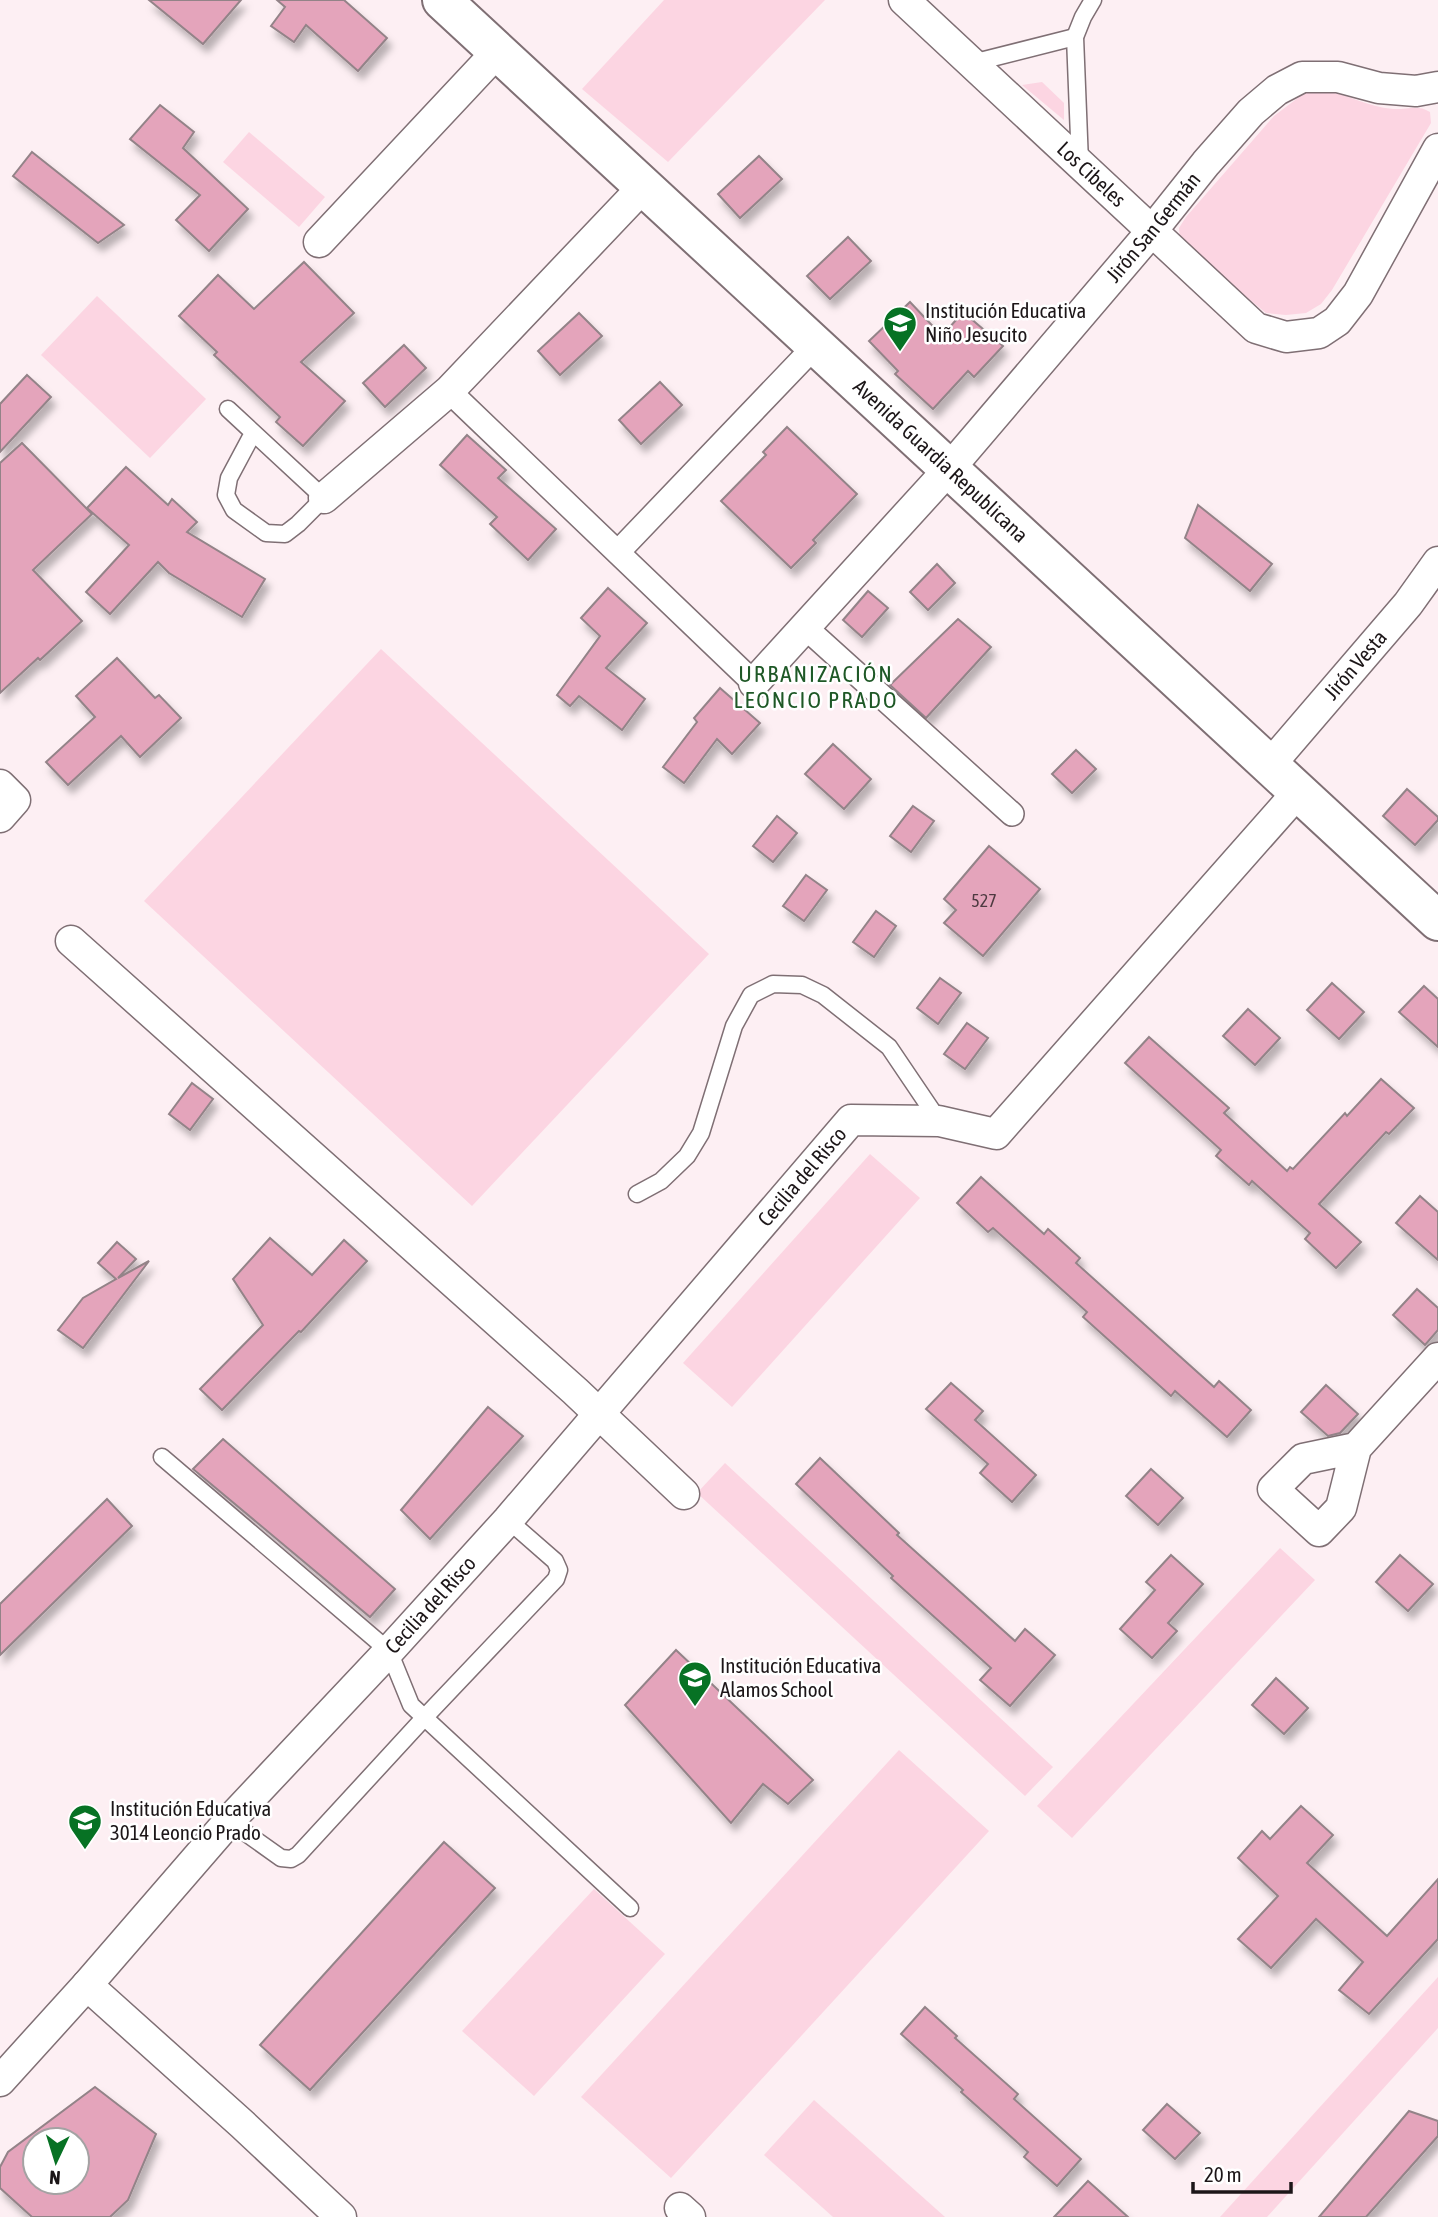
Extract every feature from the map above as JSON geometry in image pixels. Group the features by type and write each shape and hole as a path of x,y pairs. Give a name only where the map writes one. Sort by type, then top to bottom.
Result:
{"street":[{"name":"Avenida Guardia Republicana","path":"442,0 1438,921"},
{"name":"Los Cibeles","path":"904,0 1256,328 1286,337 1319,333 1337,321 1358,293 1438,149"},
{"path":"319,242 498,51"},
{"name":"Jirón San Germán","path":"754,683 949,469 1251,112 1277,90 1303,77 1338,77 1379,88 1416,91 1438,87"},
{"path":"324,498 449,391 644,186"},
{"path":"618,552 816,345"},
{"path":"449,391 754,683"},
{"name":"Jirón Vesta","path":"1269,766 1408,604 1438,562"},
{"path":"806,628 1012,814"},
{"path":"939,1121 996,1134 1298,792"},
{"path":"71,941 600,1414 684,1494"},
{"name":"Cecilia del Risco","path":"0,2081 229,1821 508,1520 851,1120 939,1121"},
{"path":"1356,1448 1438,1358"},
{"path":"87,1985 341,2217"}],"lane":[{"path":"1080,163 1075,37 1093,0"},
{"path":"972,64 1075,37"},
{"path":"228,409 324,498 285,534 266,533 234,510 226,495 229,478 253,433"},
{"path":"637,1194 660,1181 687,1156 705,1123 734,1026 751,995 773,984 802,985 823,995 888,1047 939,1121"},
{"path":"162,1457 389,1651 411,1705 629,1908"},
{"path":"229,1821 281,1858 291,1859 298,1855 556,1579 559,1570 555,1561 508,1520"}],"shaded area":[{"path":"664,0 825,0 668,162 582,89"},
{"path":"1042,82 1064,103 1064,120 1022,85"},
{"path":"1318,90 1383,108 1425,110 1430,112 1431,123 1332,290 1321,304 1306,313 1266,313 1180,243 1179,228 1274,116 1303,94"},
{"path":"249,132 325,197 299,227 223,162"},
{"path":"97,296 206,399 150,458 41,355"},
{"path":"381,649 709,954 472,1206 144,901"},
{"path":"870,1154 920,1198 732,1407 683,1363"},
{"path":"725,1463 1053,1767 1025,1796 697,1493"},
{"path":"1280,1548 1315,1580 1072,1838 1037,1806"},
{"path":"899,1750 989,1831 671,2178 581,2097"},
{"path":"594,1889 665,1954 534,2096 462,2031"},
{"path":"1438,1977 1438,2028 1267,2217 1220,2217"},
{"path":"814,2100 945,2217 833,2217 764,2155"}],"building":[{"path":"149,0 241,0 203,44"},
{"path":"277,0 344,0 387,38 358,71 306,25 294,42 271,26 285,7"},
{"path":"160,105 194,132 183,148 248,209 209,251 176,220 200,195 130,139"},
{"path":"32,152 124,225 98,243 13,176"},
{"path":"759,156 782,179 740,218 718,194"},
{"path":"848,237 871,261 830,299 807,276"},
{"path":"304,262 354,313 301,362 345,401 303,446 276,422 280,417 214,355 217,352 179,316 218,275 254,309"},
{"path":"910,302 942,336 963,312 1003,346 974,377 968,371 933,409 895,374 898,371 869,341"},
{"path":"579,313 602,336 560,375 538,351"},
{"path":"404,345 426,368 385,407 363,383"},
{"path":"27,375 51,397 0,452 0,404"},
{"path":"660,382 682,405 641,444 619,420"},
{"path":"787,427 857,494 813,540 816,543 791,568 721,501 766,455 763,452"},
{"path":"467,435 506,470 498,478 556,529 528,560 490,524 497,517 440,465"},
{"path":"22,443 92,514 33,570 82,621 0,693 0,463"},
{"path":"126,467 168,505 172,499 197,522 187,532 265,579 242,617 169,573 158,562 110,614 86,592 129,545 87,508"},
{"path":"1198,505 1272,564 1250,591 1185,538"},
{"path":"937,564 955,583 928,610 910,592"},
{"path":"608,588 647,623 606,668 645,699 622,730 579,696 570,706 557,695 600,636 581,618"},
{"path":"868,591 888,608 862,637 843,620"},
{"path":"958,619 991,647 926,718 890,685"},
{"path":"117,658 155,698 159,695 181,718 140,757 121,736 68,785 46,762 95,717 76,696"},
{"path":"720,688 760,723 732,754 717,739 684,783 663,767 697,722 694,718"},
{"path":"833,744 871,779 844,809 805,774"},
{"path":"1076,750 1096,769 1072,793 1052,774"},
{"path":"1407,789 1438,817 1415,845 1383,816"},
{"path":"913,806 934,821 911,852 890,836"},
{"path":"777,816 797,833 773,862 753,846"},
{"path":"989,846 1040,889 983,956 944,923 956,910 944,899"},
{"path":"806,875 827,890 804,921 783,906"},
{"path":"876,911 896,926 874,957 853,942"},
{"path":"940,978 961,993 938,1024 917,1008"},
{"path":"1332,983 1364,1012 1339,1039 1307,1010"},
{"path":"1424,986 1438,999 1438,1047 1399,1012"},
{"path":"1248,1009 1280,1038 1255,1065 1223,1036"},
{"path":"967,1023 988,1038 965,1069 944,1054"},
{"path":"1149,1037 1229,1108 1224,1113 1287,1171 1290,1167 1293,1169 1381,1079 1414,1108 1389,1134 1386,1132 1319,1204 1361,1242 1336,1268 1305,1239 1310,1233 1252,1181 1249,1185 1216,1156 1221,1150 1125,1063"},
{"path":"192,1083 213,1099 190,1130 169,1114"},
{"path":"981,1177 1044,1234 1048,1229 1080,1258 1076,1263 1214,1387 1219,1381 1251,1410 1227,1437 1175,1391 1171,1396 1083,1317 1087,1312 993,1228 988,1232 957,1203"},
{"path":"1420,1196 1438,1212 1438,1260 1396,1223"},
{"path":"270,1238 312,1275 344,1240 367,1261 301,1332 299,1331 222,1410 200,1389 263,1325 233,1279"},
{"path":"117,1242 136,1259 118,1278 149,1261 83,1348 58,1330 83,1298 116,1279 98,1263"},
{"path":"1417,1289 1438,1308 1438,1330 1425,1345 1393,1315"},
{"path":"951,1383 983,1411 975,1420 1036,1475 1012,1502 980,1473 988,1464 926,1409"},
{"path":"1326,1385 1358,1414 1340,1433 1328,1436 1301,1412"},
{"path":"488,1407 523,1436 430,1539 401,1510"},
{"path":"223,1439 395,1589 370,1617 193,1469"},
{"path":"820,1458 899,1533 897,1535 1015,1641 1025,1629 1055,1655 1010,1706 980,1680 991,1668 891,1578 893,1576 796,1484"},
{"path":"1151,1469 1183,1498 1158,1525 1126,1496"},
{"path":"107,1499 132,1526 0,1655 0,1604"},
{"path":"1171,1555 1203,1584 1168,1623 1177,1631 1152,1658 1120,1629 1155,1590 1146,1582"},
{"path":"1400,1555 1433,1584 1408,1611 1376,1582"},
{"path":"676,1650 813,1780 788,1804 763,1784 731,1823 625,1705"},
{"path":"1276,1678 1308,1708 1284,1734 1252,1705"},
{"path":"1301,1806 1333,1835 1307,1863 1387,1936 1438,1879 1438,1939 1369,2014 1339,1990 1363,1962 1316,1919 1271,1968 1238,1939 1278,1896 1238,1858 1262,1831 1270,1839"},
{"path":"444,1842 495,1888 310,2090 260,2045"},
{"path":"925,2007 957,2036 955,2038 1018,2094 1014,2099 1081,2159 1057,2186 1024,2157 1028,2152 901,2034"},
{"path":"95,2087 156,2134 128,2200 110,2217 32,2217 0,2188 0,2167 8,2152 21,2142 21,2196 91,2196 91,2126 43,2126"},
{"path":"1167,2104 1200,2133 1175,2159 1143,2130"},
{"path":"1409,2111 1438,2121 1438,2136 1366,2217 1319,2217"},
{"path":"1088,2181 1128,2217 1054,2217"}],"place":[{"name":"Institución Educativa Niño Jesucito","path":"900,353"},
{"name":"Institución Educativa Alamos School","path":"695,1708"},
{"name":"Institución Educativa 3014 Leoncio Prado","path":"85,1851"}],"district":[{"name":"URBANIZACIÓN LEONCIO PRADO","path":"816,687"}]}
